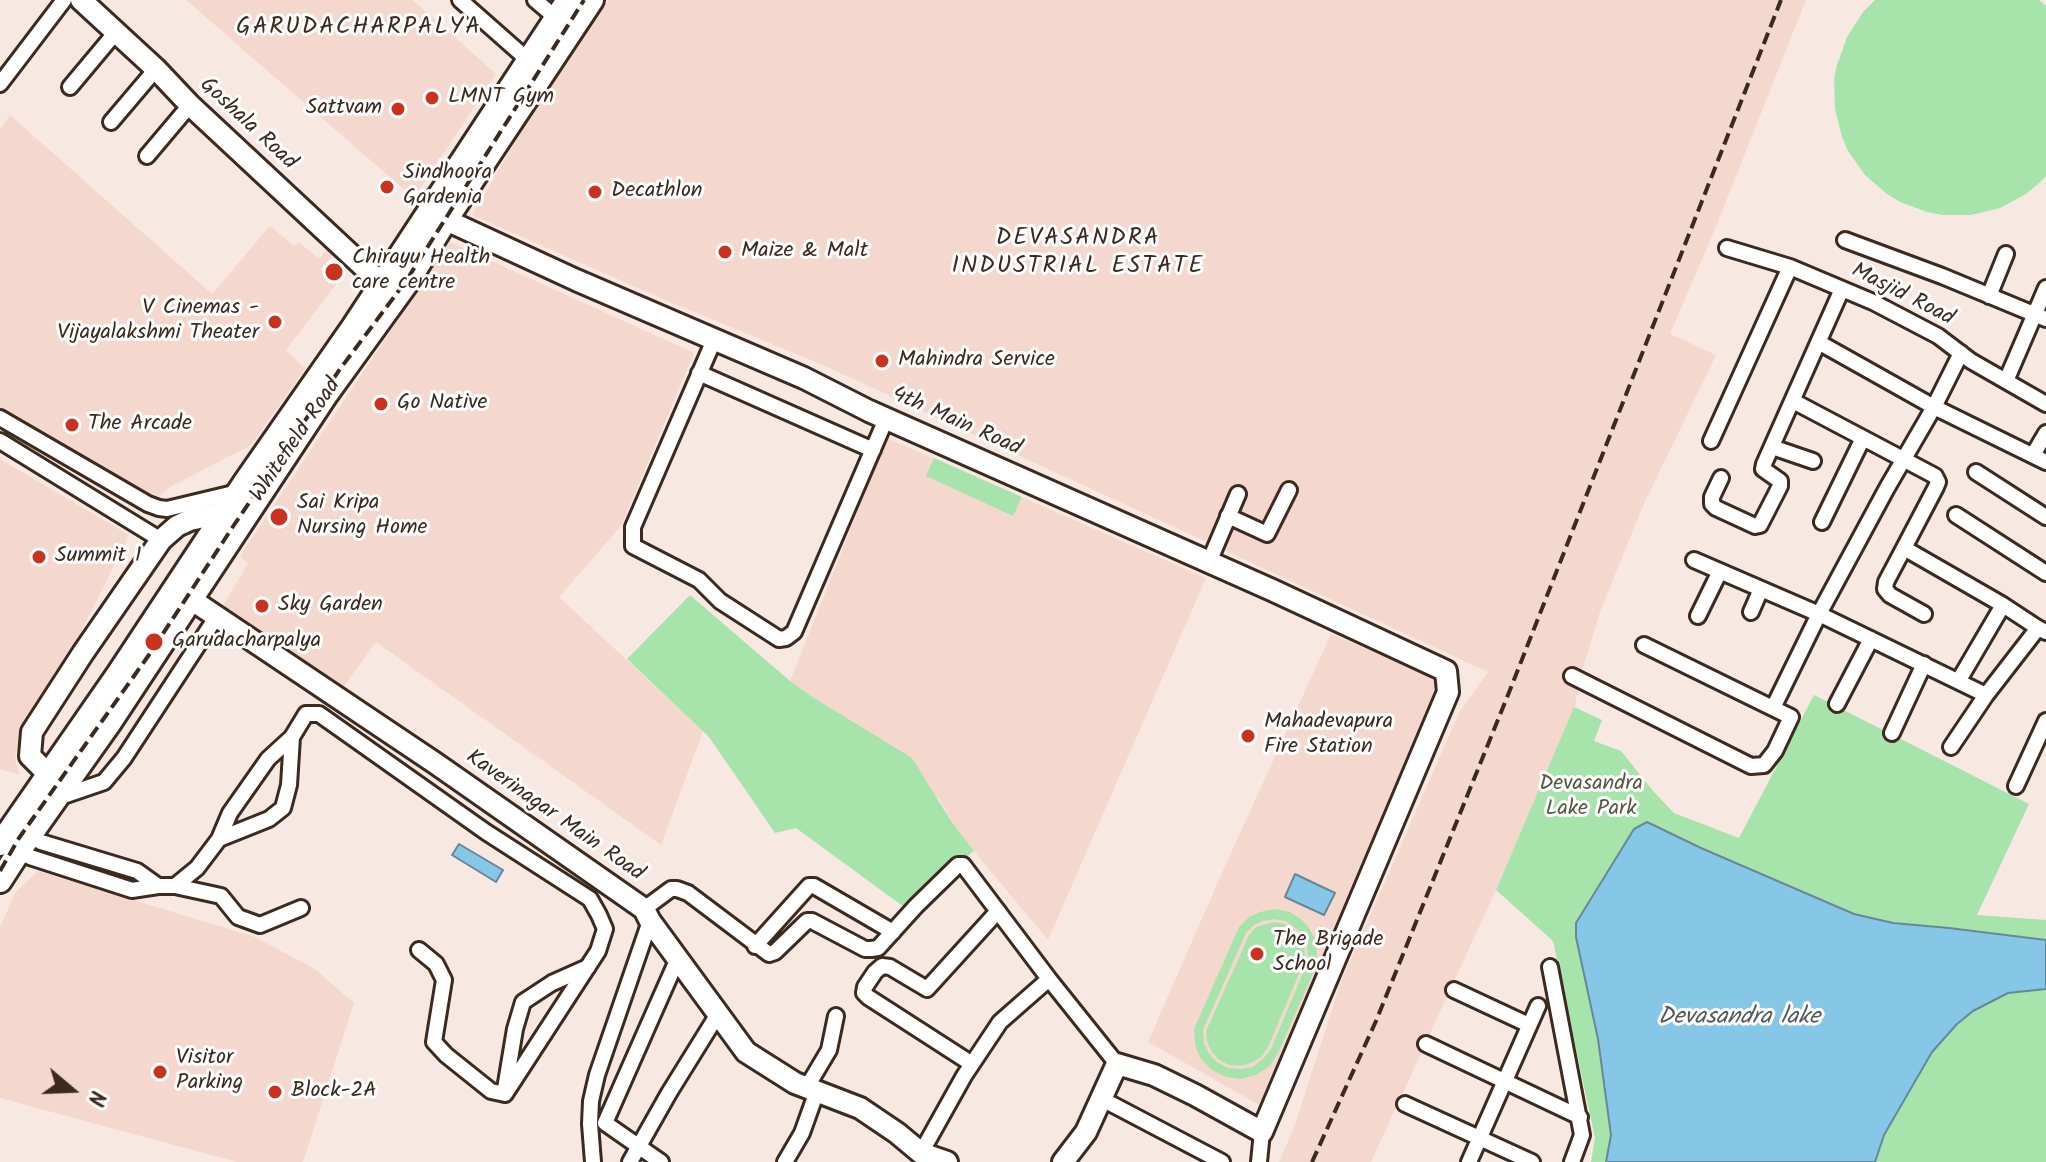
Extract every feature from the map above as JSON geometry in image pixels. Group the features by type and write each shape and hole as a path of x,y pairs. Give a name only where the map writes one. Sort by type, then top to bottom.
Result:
{"main road":[{"name":"Whitefield Road","path":"16,844 57,798 109,724 326,395 407,283 592,0"},
{"name":"Whitefield Road","path":"0,881 48,774 413,237 562,9"}],"street":[{"path":"3,74 64,0"},
{"name":"Goshala Road","path":"81,0 381,283"},
{"path":"460,0 528,60"},
{"path":"535,0 562,9"},
{"path":"70,87 116,32"},
{"path":"111,122 156,69"},
{"path":"147,156 190,105"},
{"name":"4th Main Road","path":"446,220 804,378 886,419 1446,671 1448,692 1262,1132"},
{"path":"1845,240 2040,316"},
{"name":"Masjid Road","path":"1727,248 1790,267 1873,302 1938,336 2046,404"},
{"path":"1989,296 2006,254"},
{"path":"1711,441 1790,267"},
{"path":"2006,381 2040,316 2046,288"},
{"path":"1721,478 1712,504 1755,526 1760,525 1780,486 1780,481 1763,469 1842,289"},
{"path":"714,340 633,527 633,546 699,580 720,601 779,639 794,632 886,419"},
{"path":"1820,343 1934,407 2040,458 2046,433"},
{"path":"1773,708 1819,614 1961,353"},
{"path":"699,373 873,450"},
{"path":"1793,401 1935,476 1938,482 1885,589 1924,614"},
{"path":"0,418 159,508 167,509 238,492"},
{"path":"1822,522 1863,438"},
{"path":"0,441 161,540"},
{"path":"1772,447 1813,461"},
{"path":"1976,472 2046,517"},
{"path":"1228,516 1267,534 1289,490"},
{"path":"1209,562 1238,494"},
{"path":"48,774 30,756 32,732 161,540 177,526 190,520 226,512"},
{"path":"1956,515 2046,573"},
{"path":"1904,548 2042,630 1986,695 1951,747"},
{"path":"1694,560 1819,614 1986,695"},
{"path":"1698,616 1720,571"},
{"path":"1751,612 1761,589"},
{"name":"Kaverinagar Main Road","path":"192,600 435,763 647,915 746,1052 795,1083 860,1108 921,1153 947,1162"},
{"path":"1959,680 2003,605"},
{"path":"57,798 104,782 124,758 217,616"},
{"path":"1837,704 1871,639"},
{"path":"1572,676 1751,766 1764,765 1775,751 1791,717 1644,645"},
{"path":"1892,733 1924,664"},
{"path":"175,886 197,868 219,839 230,813 268,759 292,737 306,714 319,714 486,832 590,899 605,929 598,951 505,1094"},
{"path":"2016,786 2046,721"},
{"path":"219,839 269,819 283,808 289,785 292,737"},
{"path":"16,844 41,842 137,871 158,886 175,886 221,896 238,917 260,925 301,908"},
{"path":"593,1162 591,1101 597,1075 647,915 671,889 688,893 769,954 775,952 807,921 865,949 878,948 958,865 966,868 1117,1064 1154,1075 1262,1132 1259,1162"},
{"path":"755,946 809,886 814,886 893,932"},
{"path":"972,1064 868,997 864,993 865,987 882,966 890,967 927,989 998,911"},
{"path":"419,950 436,964 444,980 434,1042 491,1091 505,1094"},
{"path":"661,1162 605,1123 678,958"},
{"path":"505,1094 515,1029 523,1002 552,983 588,967"},
{"path":"1550,967 1580,1117 1582,1135 1572,1162"},
{"path":"921,1153 1000,1022 1049,979"},
{"path":"1454,990 1529,1025"},
{"path":"1469,1162 1538,1006"},
{"path":"630,1162 718,1014"},
{"path":"785,1162 802,1133 812,1089 829,1050 836,1016"},
{"path":"1426,1044 1580,1117"},
{"path":"1063,1162 1086,1132 1117,1064"},
{"path":"1102,1099 1222,1162"},
{"path":"1405,1104 1532,1162"}],"shaded area":[{"path":"186,0 413,0 496,74 414,198"},
{"path":"609,0 1806,0 1670,334 1716,355 1642,508 1600,612 1581,674 1575,706 1496,890 1371,1162 1279,1162 1296,1122 1340,984 1459,713 1488,672 823,365 472,215 530,117"},
{"path":"10,115 212,294 270,226 294,246 299,242 319,259 328,249 334,254 321,269 337,283 286,350 305,369 251,445 172,486 154,499 0,408 0,130"},
{"path":"450,242 694,353 621,526 559,597 703,731 661,845 376,642 343,688 220,610 248,564 240,556"},
{"path":"887,438 1206,578 1048,940 974,851 951,821 940,800 790,681"},
{"path":"0,459 129,535 61,672 20,733 15,760 20,775 0,769"},
{"name":"The Brigade School","path":"1331,634 1434,677 1438,686 1437,701 1261,1106 1148,1042"},
{"path":"38,871 255,937 315,969 354,1003 303,1162 237,1162 0,1098 0,927 15,893"}],"green space":[{"path":"1875,0 2039,0 2046,6 2046,176 2026,194 2000,208 1971,215 1942,215 1900,202 1865,175 1842,137 1835,109 1834,79 1847,37"},
{"path":"934,458 1022,497 1013,516 926,476"},
{"path":"690,595 790,681 912,758 951,821 974,851 904,907 796,828 775,833 709,737 627,659"},
{"name":"Devasandra Lake Park","path":"1814,695 2029,804 1977,915 2046,920 2046,940 1893,923 1854,914 1646,822 1576,923 1576,937 1598,1039 1611,1135 1606,1162 1591,1162 1595,1138 1553,941 1496,890 1574,707 1602,720 1594,741 1621,751 1674,813 1739,838"},
{"path":"1275,909 1290,912 1302,920 1316,941 1317,957 1314,971 1270,1066 1256,1075 1241,1079 1226,1077 1212,1070 1201,1059 1195,1045 1194,1029 1239,927 1260,912","holes":["1263,921 1286,921 1302,933 1307,944 1305,968 1271,1049 1253,1067 1228,1068 1209,1054 1203,1030 1246,933"]},
{"path":"1274,922 1285,924 1299,935 1304,945 1302,967 1261,1057 1240,1066 1229,1065 1212,1052 1206,1031 1249,935 1256,927"},
{"path":"2046,989 2046,1162 1875,1162 1884,1135 1932,1052 1957,1024 1973,1011 2008,993"}],"water":[{"name":"Devasandra lake","path":"1647,822 1854,914 1893,923 2046,940 2046,989 2008,993 1973,1011 1957,1024 1932,1052 1884,1135 1875,1162 1606,1162 1611,1135 1598,1039 1576,937 1576,923 1634,829"},
{"path":"459,844 503,870 496,882 452,855"},
{"path":"1295,874 1335,893 1324,915 1285,897"}],"railway":[{"path":"0,871 19,838 151,652 340,369 406,281 584,0"},
{"path":"1312,1162 1376,1021 1508,695 1781,0"}],"place":[{"name":"LMNT Gym","path":"432,98"},
{"name":"Sattvam","path":"398,109"},
{"name":"Sindhoora Gardenia","path":"387,187"},
{"name":"Decathlon","path":"595,192"},
{"name":"Maize & Malt","path":"725,252"},
{"name":"Chirayu Health care centre","path":"334,272"},
{"name":"V Cinemas - Vijayalakshmi Theater","path":"275,322"},
{"name":"Mahindra Service","path":"882,361"},
{"name":"Go Native","path":"381,404"},
{"name":"The Arcade","path":"72,425"},
{"name":"Sai Kripa Nursing Home","path":"279,517"},
{"name":"Summit 1","path":"39,557"},
{"name":"Sky Garden","path":"262,606"},
{"name":"Garudacharpalya","path":"154,642"},
{"name":"Mahadevapura Fire Station","path":"1248,736"},
{"name":"The Brigade School","path":"1257,954"},
{"name":"Visitor Parking","path":"160,1072"},
{"name":"Block-2A","path":"275,1092"}],"district":[{"name":"GARUDACHARPALYA","path":"359,29"},
{"name":"DEVASANDRA INDUSTRIAL ESTATE","path":"1078,254"}]}
